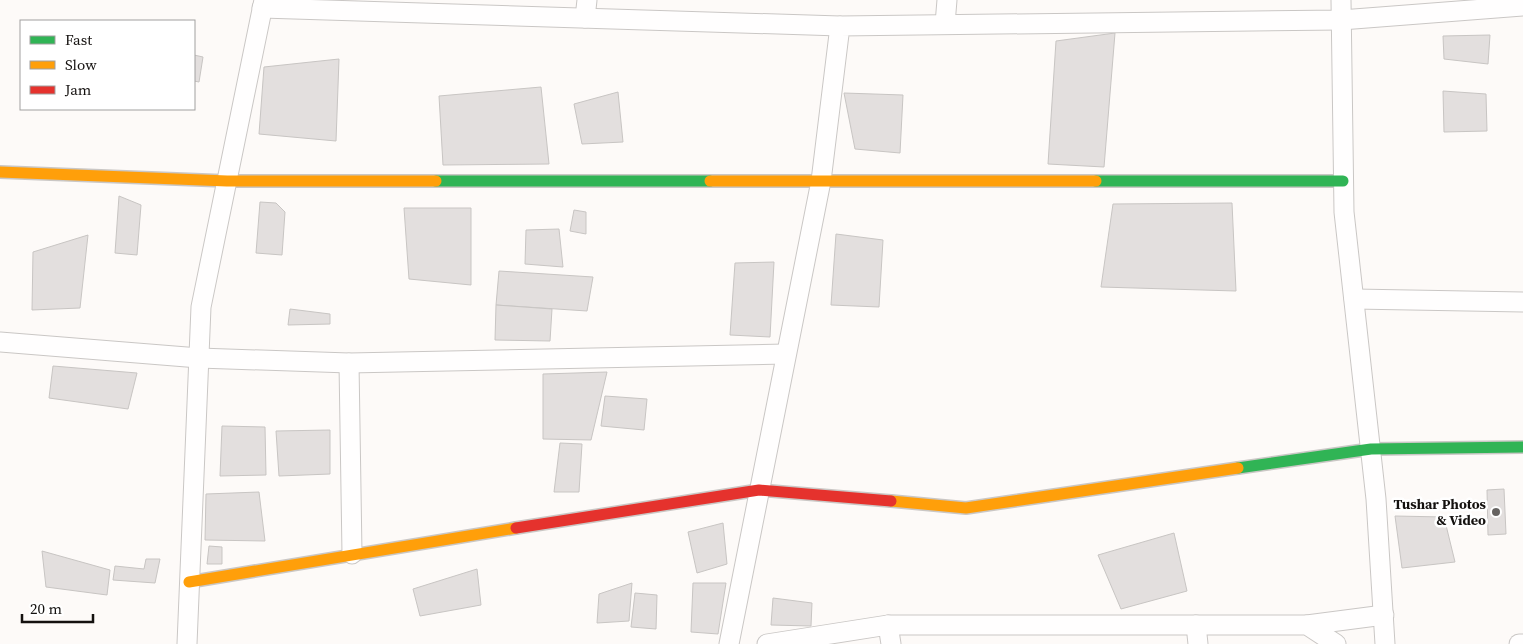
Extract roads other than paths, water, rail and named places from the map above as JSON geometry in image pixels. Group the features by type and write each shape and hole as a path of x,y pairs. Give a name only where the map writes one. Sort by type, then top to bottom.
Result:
{"street":[{"path":"945,24 947,0"},
{"path":"1341,0 1344,212 1376,499 1385,644"},
{"path":"186,644 201,307 263,4 586,9 840,26 1341,20 1523,6"},
{"path":"729,644 821,181 840,26"},
{"path":"0,172 228,181 1343,181"},
{"path":"1354,299 1523,302"},
{"path":"0,342 199,358 349,363 786,354"},
{"path":"349,363 352,554"},
{"path":"189,582 336,559 352,554 759,490 966,508 1370,449 1523,447"},
{"path":"767,644 888,625 1307,625 1384,614"},
{"path":"888,625 891,644"},
{"path":"1196,625 1198,644"},
{"path":"1307,625 1336,644"}],"place":[{"name":"Tushar Photos & Video","path":"1496,512"}]}
